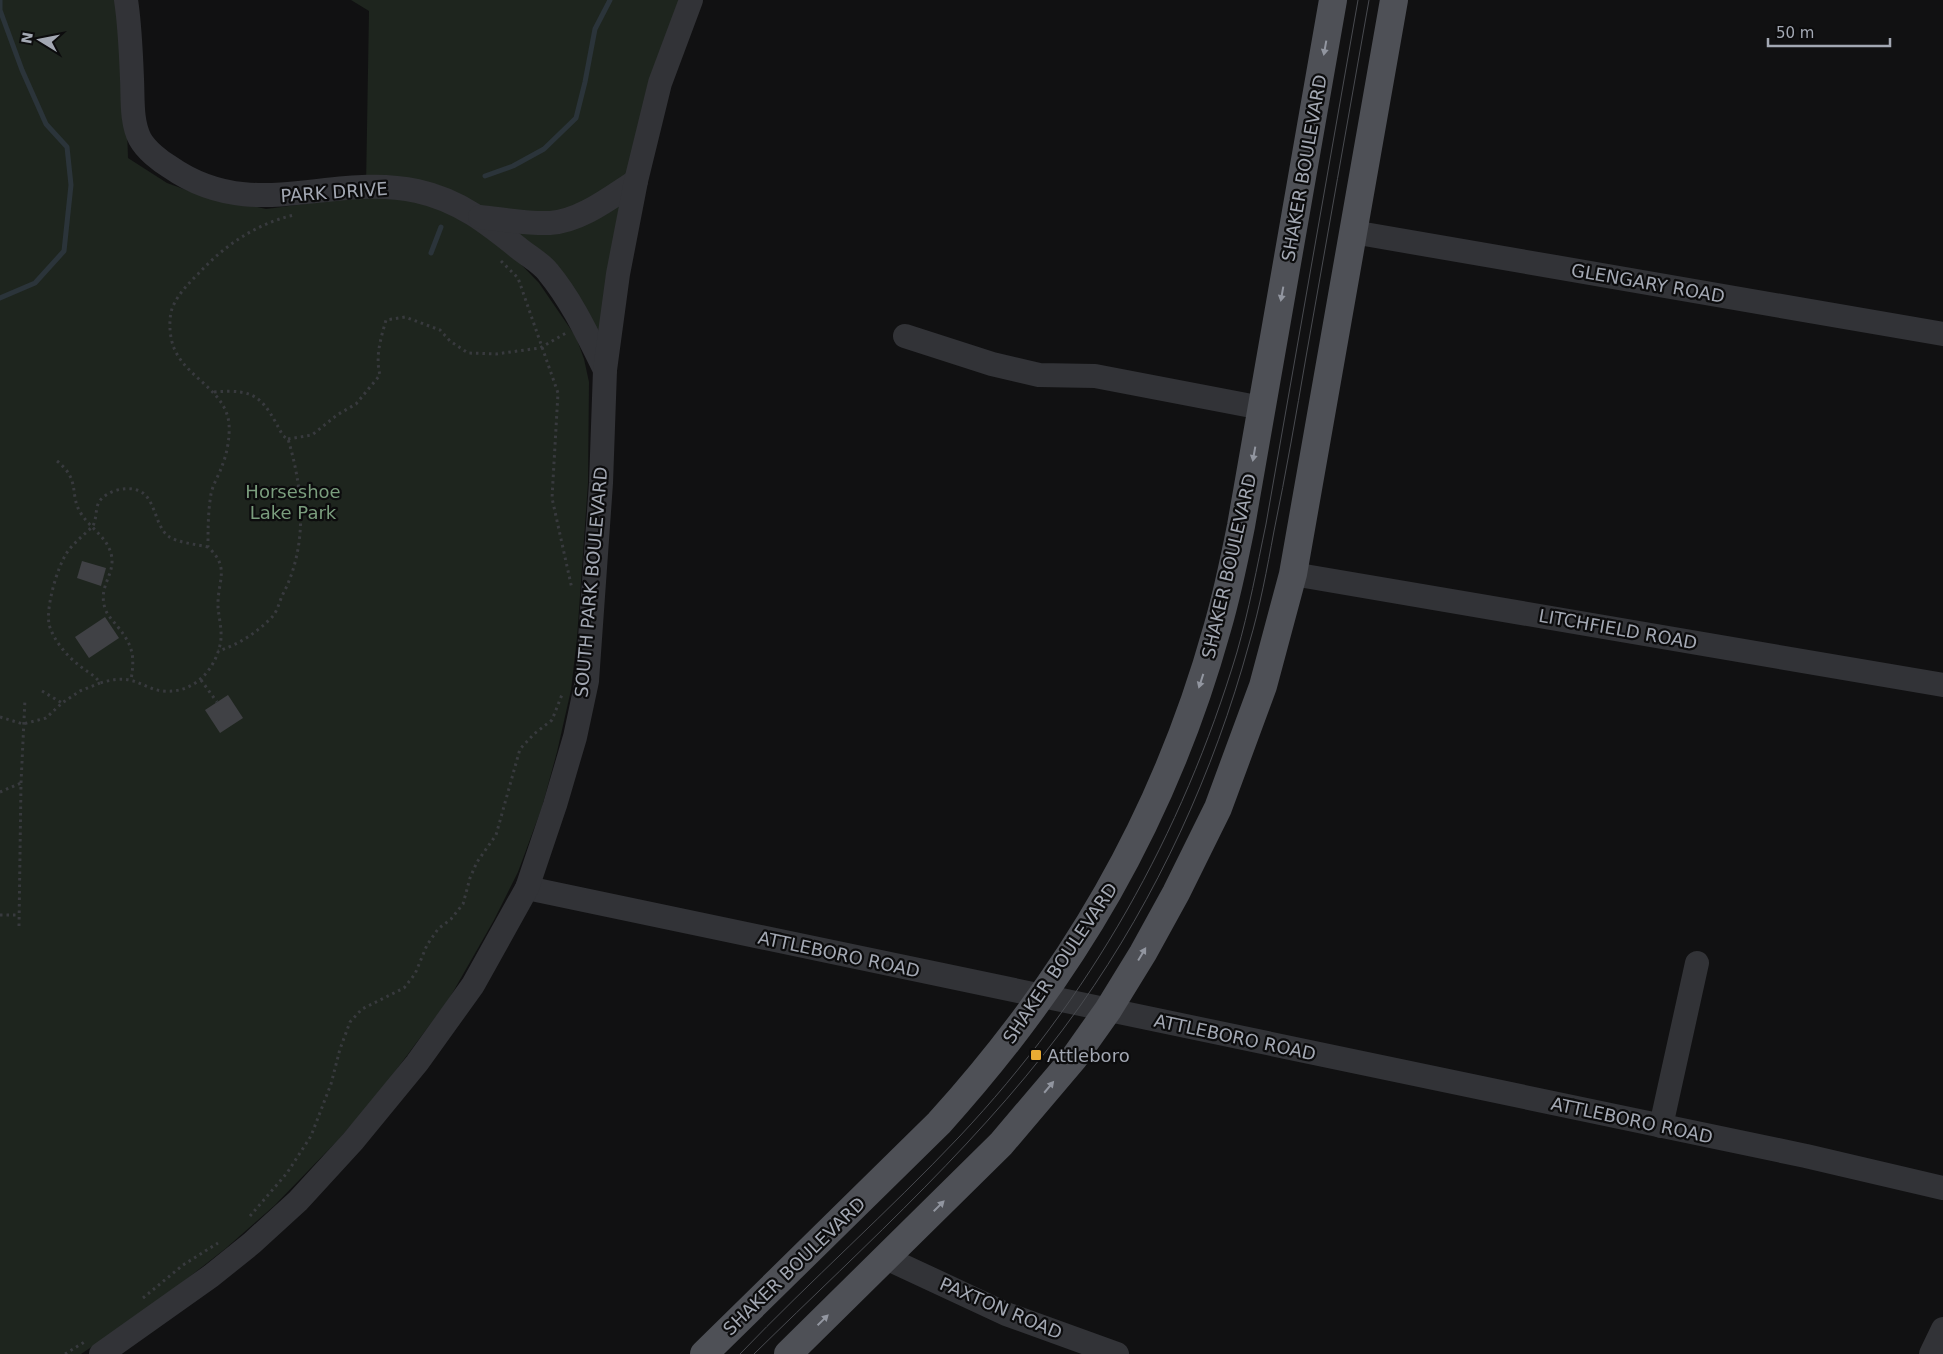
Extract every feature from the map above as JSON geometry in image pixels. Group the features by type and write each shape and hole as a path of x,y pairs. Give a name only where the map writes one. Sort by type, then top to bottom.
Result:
{"main road":[{"name":"SHAKER BOULEVARD","path":"704,1354 939,1123 973,1086 1041,997 1090,924 1118,876 1147,819 1183,734 1206,668 1226,594 1241,526 1333,0"},
{"path":"788,1354 1001,1144 1074,1058 1108,1010 1143,954 1218,808 1263,686 1292,574 1394,0"}],"street":[{"name":"PARK DRIVE","path":"126,0 130,26 134,118 140,140 161,161 186,179 218,190 255,196 278,196 366,187 394,187 419,191 450,202 480,217 547,271 582,325 605,370"},
{"name":"SOUTH PARK BOULEVARD","path":"97,1345 212,1276 298,1201 353,1141 417,1063 473,985 527,888 558,796 575,737 587,682 601,483 605,370 618,274 636,181 660,83 690,0"},
{"path":"480,217 550,223 575,216 596,206 636,181"},
{"name":"GLENGARY ROAD","path":"1353,232 1943,334"},
{"path":"906,336 992,364 1039,375 1095,376 1262,408"},
{"name":"LITCHFIELD ROAD","path":"1292,574 1943,685"},
{"name":"ATTLEBORO ROAD","path":"527,888 1661,1126 1943,1188"},
{"path":"1661,1126 1697,963"},
{"name":"PAXTON ROAD","path":"886,1258 1006,1314 1117,1354"},
{"path":"1931,1354 1943,1329"}],"path":[{"path":"208,547 208,522 212,493 222,465 229,424 224,409 214,392 194,376 174,348 170,323 173,305 185,288 220,251 243,236 271,223 298,214"},
{"path":"494,254 518,278 540,348 558,394 552,498 558,532 567,561 573,597"},
{"path":"214,392 240,391 256,396 264,403 283,436 288,439 312,435 356,404 380,375 377,366 378,348 386,320 405,317 440,330 450,341 468,353 496,354 540,348 582,325"},
{"path":"218,650 251,635 274,616 292,577 298,550 301,509 299,482 288,439"},
{"path":"57,461 66,469 73,482 76,502 82,515 104,539 111,554 112,561 103,591 106,612 126,637 133,654 130,680"},
{"path":"0,717 23,724 46,718 62,703 80,691 100,682 116,679 130,680 150,689 165,692 180,689 201,680 215,660 220,645 221,628 218,605 223,570 218,556 208,547 176,540 166,534 160,525 155,511 145,496 138,490 122,489 107,494 99,502 93,526 66,554 50,596 49,624 55,637 78,664 100,682"},
{"path":"201,680 217,702"},
{"path":"249,1217 287,1173 311,1136 331,1084 340,1049 350,1022 362,1009 404,988 415,974 427,945 438,929 451,919 463,904 470,878 477,862 496,835 520,750 534,734 552,720 565,687"},
{"path":"42,690 62,703"},
{"path":"19,926 24,699"},
{"path":"0,792 21,783"},
{"path":"0,915 20,915"},
{"path":"138,1302 183,1265 220,1242"},
{"path":"65,1354 97,1345"}],"green space":[{"name":"Horseshoe Lake Park","path":"0,0 116,0 126,100 128,158 167,183 192,192 266,209 360,197 400,198 431,203 485,235 511,254 539,283 576,337 584,359 589,382 588,483 577,638 571,690 542,807 518,872 494,920 449,999 376,1097 339,1139 274,1206 225,1249 147,1310 81,1354 0,1354"},
{"path":"351,0 691,0 660,83 605,370 582,325 480,217 366,187 369,11"}],"building":[{"path":"82,561 106,568 101,586 77,578"},
{"path":"105,617 119,638 89,658 75,637"},
{"path":"228,695 243,718 220,733 205,710"}],"waterway":[{"path":"0,0 0,10 22,70 46,124 67,147 71,185 64,251 35,283 0,298"},
{"path":"485,176 513,166 544,149 576,118 595,29 610,0"},
{"path":"431,253 441,227"}],"tram line":[{"path":"740,1354 932,1165 1006,1084 1050,1028 1090,971 1126,911 1159,849 1189,785 1215,720 1237,652 1253,588 1266,524 1358,0"},
{"path":"754,1354 925,1187 1006,1100 1044,1054 1080,1006 1108,964 1134,921 1180,832 1219,739 1235,692 1260,602 1291,444 1369,0"}],"place":[{"name":"Attleboro","path":"1036,1055"}]}
